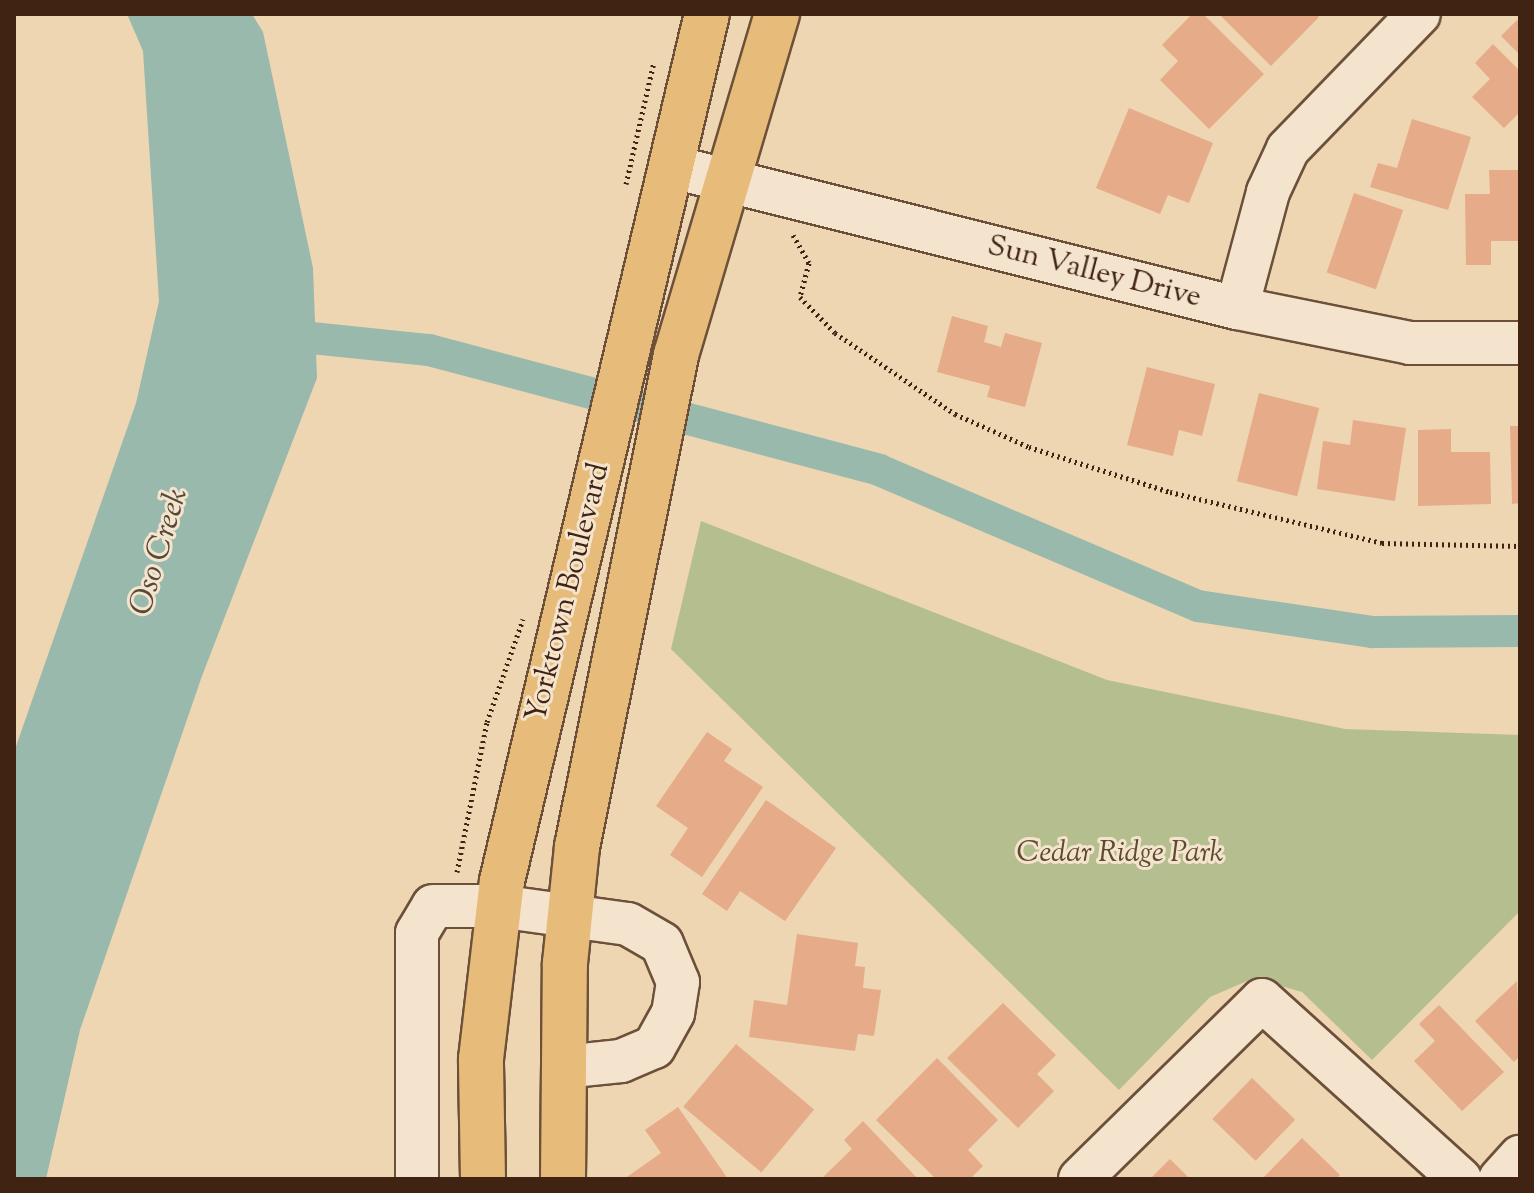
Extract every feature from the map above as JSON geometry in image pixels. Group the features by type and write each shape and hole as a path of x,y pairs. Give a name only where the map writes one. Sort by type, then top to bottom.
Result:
{"main road":[{"name":"Yorktown Boulevard","path":"483,1179 481,1059 498,906 522,776 634,338 707,14"},
{"name":"Yorktown Boulevard","path":"563,1179 569,916 650,467 676,355 777,14"}],"street":[{"path":"1237,308 1268,192 1288,149 1419,14"},
{"name":"Sun Valley Drive","path":"673,167 1237,308 1410,343 1520,343"},
{"path":"417,1179 417,933 433,906 498,906 569,916 639,930 662,944 678,982 673,1013 654,1047 621,1061 564,1067"},
{"path":"1080,1179 1262,1000 1460,1179"},
{"path":"1500,1179 1520,1157"}],"path":[{"path":"778,231 793,235 809,263 800,297 835,333 930,399 1029,447 1170,492 1382,543 1520,546"}],"green space":[{"name":"Cedar Ridge Park","path":"701,521 1107,680 1345,729 1520,735 1520,911 1372,1060 1302,992 1254,978 1210,997 1119,1090 671,649"}],"water":[{"name":"Oso Creek","path":"127,14 252,14 263,32 313,268 317,378 202,676 80,1030 46,1179 14,1179 14,752 136,403 159,301 143,51"}],"building":[{"path":"1192,14 1203,14 1264,74 1209,129 1160,80 1178,61 1162,45"},
{"path":"1219,14 1316,14 1319,17 1271,66"},
{"path":"1517,20 1520,23 1520,55 1501,36"},
{"path":"1493,44 1520,71 1520,112 1504,128 1472,97 1490,79 1475,63"},
{"path":"1129,108 1213,143 1189,203 1168,195 1160,214 1096,188"},
{"path":"1412,119 1471,137 1448,210 1370,187 1378,163 1397,168"},
{"path":"1489,170 1520,170 1520,241 1491,241 1491,265 1466,265 1465,194 1490,194"},
{"path":"1354,193 1403,210 1376,289 1327,272"},
{"path":"952,316 988,326 984,342 1001,347 1005,333 1042,343 1025,407 987,397 990,386 937,372"},
{"path":"1147,367 1215,384 1202,436 1179,430 1173,456 1127,445"},
{"path":"1259,393 1319,408 1297,496 1237,481"},
{"path":"1353,420 1406,428 1395,501 1317,489 1323,441 1350,445"},
{"path":"1510,426 1520,426 1520,503 1512,504"},
{"path":"1451,429 1451,452 1490,452 1491,504 1418,506 1418,430"},
{"path":"707,732 732,749 724,761 763,787 702,877 670,855 688,828 656,806"},
{"path":"766,800 836,848 785,921 740,891 727,911 702,894"},
{"path":"797,934 858,943 855,966 865,967 863,988 881,990 874,1036 858,1034 855,1051 749,1037 754,1000 787,1005"},
{"path":"1517,981 1520,1056 1514,1062 1475,1021"},
{"path":"1003,1003 1056,1055 1037,1074 1054,1091 1018,1128 947,1058"},
{"path":"1439,1005 1504,1072 1462,1111 1414,1061 1435,1041 1419,1024"},
{"path":"736,1044 814,1110 761,1172 683,1107"},
{"path":"937,1058 998,1120 968,1150 983,1166 970,1179 936,1179 876,1120"},
{"path":"1252,1078 1295,1120 1256,1161 1212,1119"},
{"path":"678,1107 728,1179 624,1179 661,1153 645,1130"},
{"path":"863,1121 918,1179 821,1179 852,1149 844,1140"},
{"path":"1302,1138 1340,1175 1336,1179 1262,1179"},
{"path":"1170,1159 1190,1179 1150,1179"}],"waterway":[{"path":"273,334 429,350 879,470 1198,606 1373,632 1520,631"}]}
